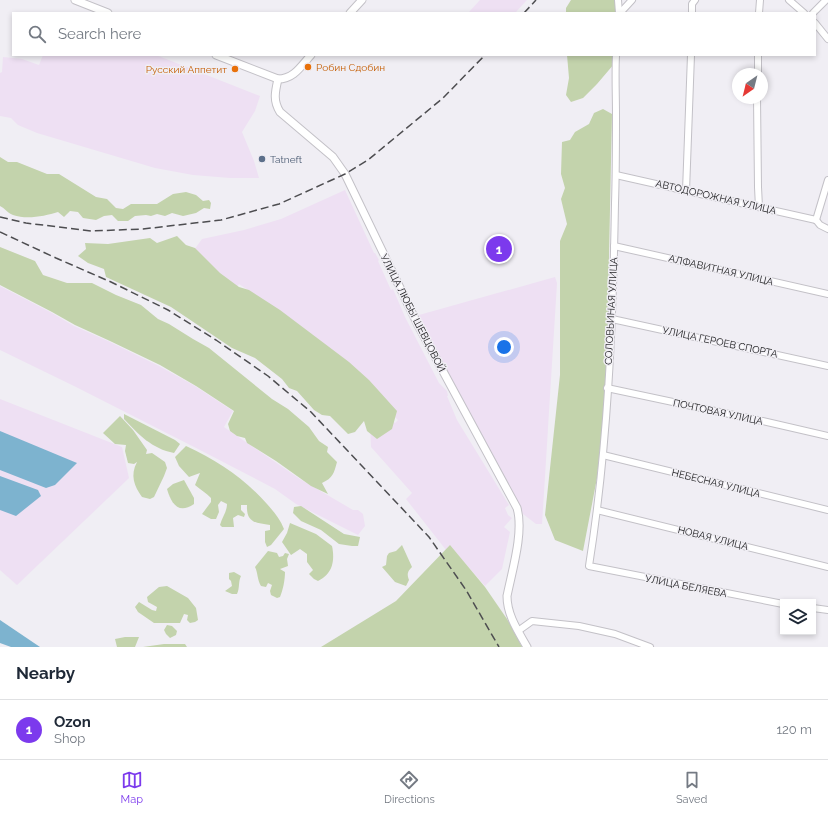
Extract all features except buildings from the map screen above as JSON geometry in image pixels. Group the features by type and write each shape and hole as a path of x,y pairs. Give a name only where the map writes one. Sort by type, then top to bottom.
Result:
{"street":[{"path":"75,0 105,12"},
{"path":"351,12 362,0"},
{"path":"618,0 620,12"},
{"path":"621,12 632,0"},
{"path":"692,12 692,4 694,0"},
{"path":"759,12 760,0"},
{"path":"790,0 803,12"},
{"path":"814,12 826,0"},
{"path":"816,24 828,39"},
{"path":"219,56 278,79 291,77 310,56"},
{"name":"СОЛОВЬИНАЯ УЛИЦА","path":"590,566 603,455 612,319 616,175 616,114 614,80 616,56"},
{"path":"686,191 691,56"},
{"path":"758,56 758,68"},
{"name":"УЛИЦА ЛЮБЫ ШЕВЦОВОЙ","path":"278,79 275,93 276,104 280,112 333,157 344,174 418,325 517,508 520,520 519,532 507,596 508,610 527,647"},
{"path":"758,104 759,207"},
{"name":"АВТОДОРОЖНАЯ УЛИЦА","path":"616,175 816,220"},
{"path":"828,180 816,220 820,225 828,229"},
{"name":"АЛФАВИТНАЯ УЛИЦА","path":"614,246 828,294"},
{"name":"УЛИЦА ГЕРОЕВ СПОРТА","path":"612,319 828,366"},
{"name":"ПОЧТОВАЯ УЛИЦА","path":"607,388 828,436"},
{"name":"НЕБЕСНАЯ УЛИЦА","path":"603,455 828,510"},
{"name":"НОВАЯ УЛИЦА","path":"597,510 828,567"},
{"name":"УЛИЦА БЕЛЯЕВА","path":"590,566 780,603"},
{"path":"816,608 828,610"},
{"path":"518,631 532,621 579,626 615,634 650,647"}],"shaded area":[{"path":"480,0 527,0 516,12 469,12"},
{"path":"43,56 159,56 260,96 255,111 242,132 254,161 259,178 230,178 193,175 155,168 37,133 18,125 11,118 0,116 0,73 2,72 3,57 22,59 39,65"},
{"path":"345,190 374,253 379,260 378,261 391,290 393,289 405,317 439,383 447,391 447,396 457,420 509,505 505,508 508,515 512,518 504,527 510,532 502,569 485,586 450,546 446,550 406,499 412,493 371,447 370,424 383,411 395,423 398,420 288,317 239,284 237,287 225,279 194,250 202,239 244,230 281,219"},
{"path":"555,277 557,283 542,524 536,524 523,514 423,327 419,315"},
{"path":"0,286 74,326 159,366 195,386 233,411 224,427 300,479 353,510 358,510 363,514 365,526 358,535 296,504 275,489 200,450 0,350"},
{"path":"0,399 122,447 129,478 17,585 0,570"}],"green space":[{"path":"571,0 617,0 617,12 566,12 566,8"},
{"path":"567,56 614,56 614,64 583,98 571,102 566,95 569,78"},
{"path":"603,109 612,114 607,353 603,420 597,478 583,551 555,540 545,515 560,375 560,241 567,224 561,199 565,188 561,174 562,142 570,140 575,132 589,124 594,113"},
{"path":"0,157 8,162 17,162 47,174 59,174 96,197 107,199 116,208 123,209 131,204 157,204 173,194 186,192 196,195 203,201 209,200 211,203 210,209 204,208 196,213 183,216 172,213 165,216 157,214 151,216 135,216 128,221 118,221 112,215 104,216 96,220 83,218 78,212 70,211 64,217 58,212 36,217 18,216 11,214 0,206"},
{"path":"177,236 186,245 195,248 220,273 239,287 249,290 280,310 349,362 369,380 397,411 392,429 377,439 367,431 364,421 355,432 348,434 330,416 322,415 314,410 297,391 289,388 282,379 255,358 232,348 171,307 106,277 104,269 88,263 78,256 86,249 85,243 108,244 150,238 157,243"},
{"path":"0,247 35,261 43,275 67,283 92,283 141,305 158,319 209,348 272,399 288,409 309,427 319,441 328,447 327,452 337,462 332,475 329,479 322,483 328,494 311,486 276,461 247,443 245,438 237,436 230,431 228,424 234,411 196,386 160,365 75,325 0,285"},
{"path":"124,414 180,444 174,453 159,448 146,440 135,430 124,419"},
{"path":"120,416 133,430 147,450 146,454 152,453 165,462 167,468 164,476 154,497 150,499 142,497 135,485 133,476 137,462 134,464 128,463 125,451 126,445 115,444 103,433"},
{"path":"186,446 230,470 258,494 270,507 284,529 271,545 267,547 265,542 265,531 270,530 270,525 256,523 250,519 247,511 247,505 241,505 241,510 245,514 244,517 238,515 233,518 234,527 222,527 220,525 227,504 221,501 218,505 219,512 216,519 211,519 202,514 211,502 211,498 195,485 200,473 189,477 179,466 175,457"},
{"path":"184,480 194,498 194,504 188,507 179,508 173,503 167,489 173,484"},
{"path":"301,506 344,534 360,537 358,546 339,544 321,530 301,521 293,513 294,507"},
{"path":"290,523 316,534 332,546 333,561 330,571 318,581 309,574 313,570 307,562 307,554 300,549 291,555 282,542"},
{"path":"402,545 412,567 408,573 409,580 406,586 395,582 382,567 386,565 387,556 389,553 396,551"},
{"path":"450,545 485,587 507,619 522,647 321,647 396,601"},
{"path":"268,551 277,553 279,557 283,556 285,553 289,554 287,559 288,566 280,569 285,572 285,578 280,597 277,598 271,595 270,591 272,585 268,583 266,587 261,586 255,567"},
{"path":"234,572 241,576 237,594 232,594 225,591 232,586 229,579 229,573"},
{"path":"167,586 188,598 196,608 198,620 190,623 187,620 188,615 184,614 180,623 154,623 138,612 135,607 139,602 156,611 157,607 148,602 147,597 159,587"},
{"path":"167,625 172,626 177,631 176,635 170,638 166,634 164,630"},
{"path":"139,637 135,647 117,647 115,639"},
{"path":"164,644 185,644 187,647 143,647"}],"water":[{"path":"0,431 77,463 55,485 46,488 0,470"},
{"path":"0,476 38,490 41,496 16,516 0,510"},
{"path":"0,620 40,647 11,647 0,643"}],"railway":[{"path":"525,12 536,0"},
{"path":"0,217 26,223 91,231 143,229 221,220 279,204 345,174 368,160 443,98 484,56"},
{"path":"0,232 111,282 168,310 216,340 268,376 311,412 429,537 466,590 499,647"}],"place":[{"name":"Робин Сдобин","path":"308,67"},
{"name":"Русский Аппетит","path":"235,69"},
{"name":"Tatneft","path":"262,159"},
{"name":"Ozon","path":"499,249"}]}
